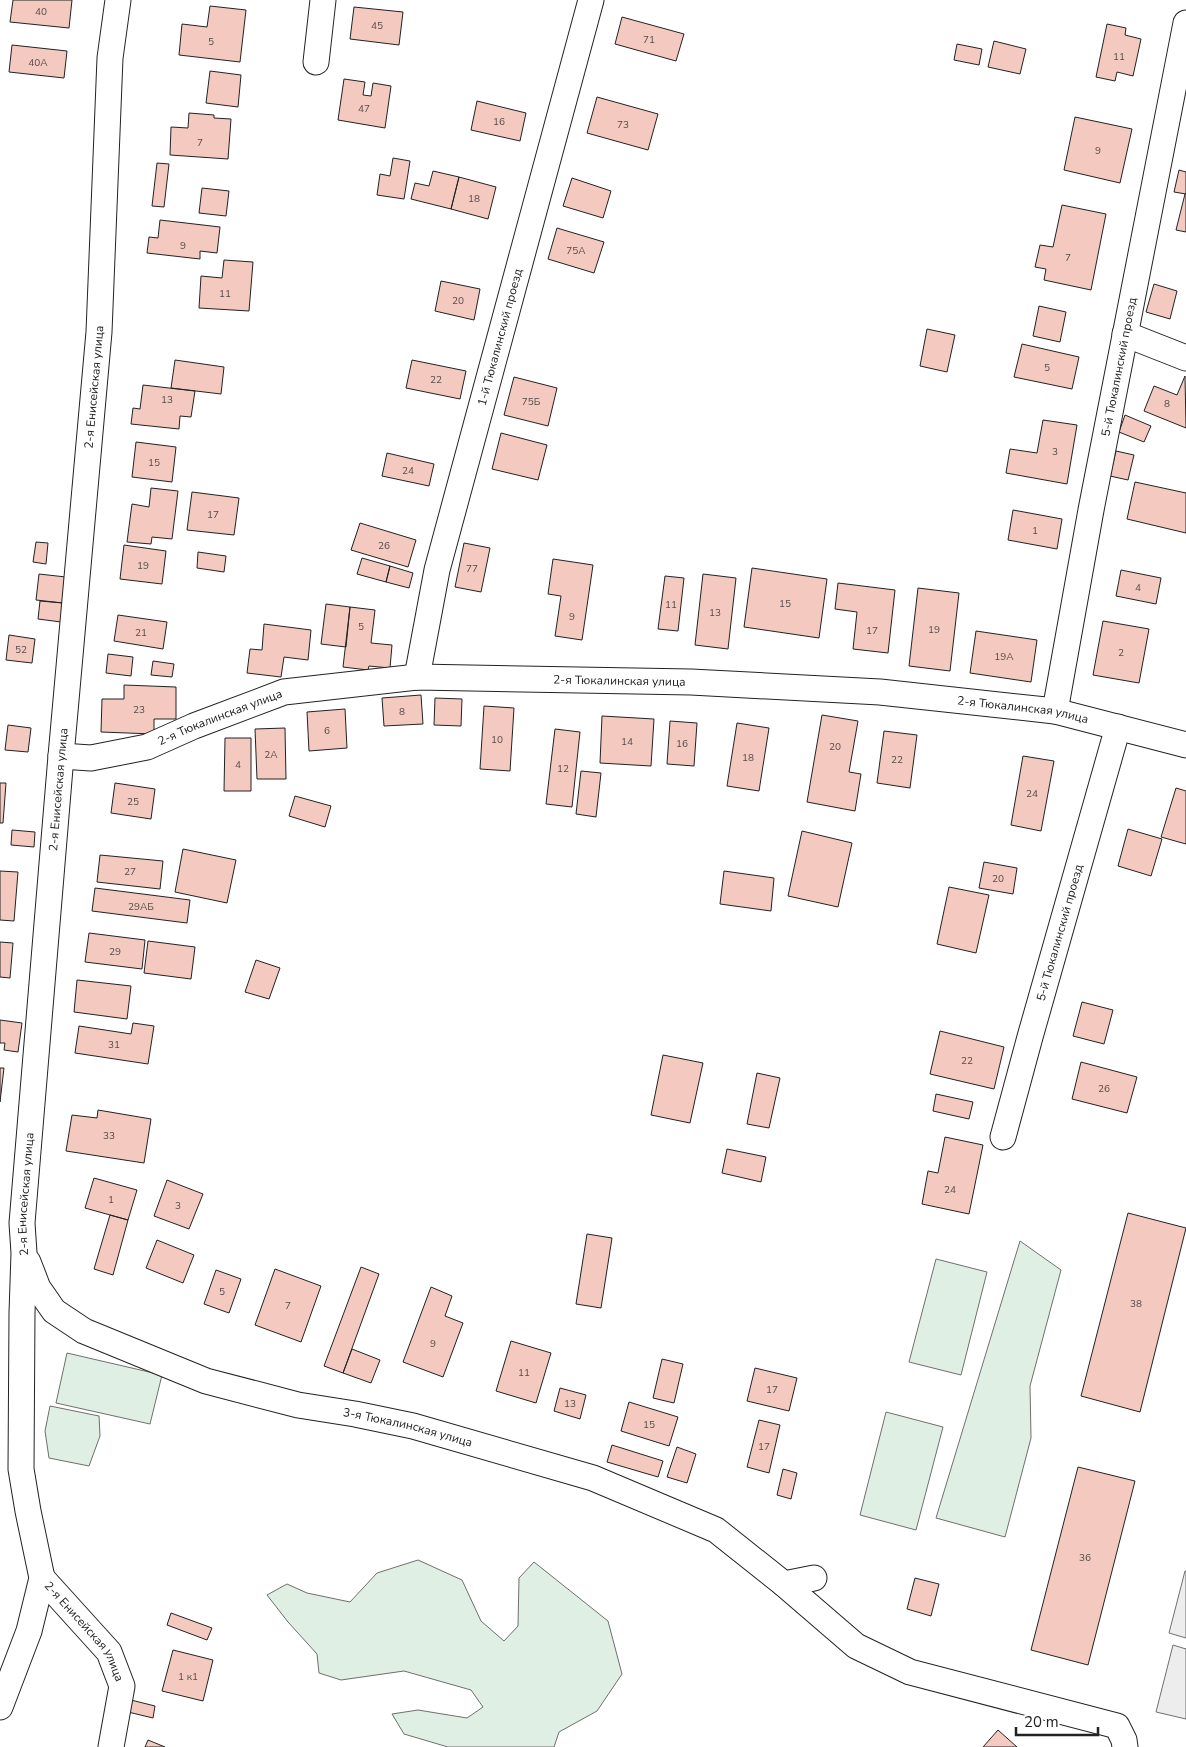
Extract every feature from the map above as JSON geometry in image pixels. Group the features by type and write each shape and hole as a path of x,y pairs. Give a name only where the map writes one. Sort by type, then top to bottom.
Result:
{"street":[{"name":"2-я Енисейская улица","path":"0,1707 29,1631 42,1578 21,1469 24,1253 22,1223 99,332 110,58 118,0"},
{"path":"316,62 323,0"},
{"name":"1-й Тюкалинский проезд","path":"417,677 437,570 591,0"},
{"name":"5-й Тюкалинский проезд","path":"1055,711 1125,334 1186,23"},
{"path":"1125,334 1186,358"},
{"name":"2-я Тюкалинская улица","path":"61,756 91,758 147,747 194,726 284,692 417,677 711,683 880,692 1055,711 1186,745"},
{"name":"5-й Тюкалинский проезд","path":"1003,1137 1118,728"},
{"name":"3-я Тюкалинская улица","path":"24,1253 38,1288 54,1311 84,1331 206,1381 298,1405 413,1426 593,1478 716,1530 784,1584 856,1646 871,1654 910,1672 1117,1726 1124,1740 1125,1747"},
{"name":"2-я Енисейская улица","path":"42,1578 109,1652 122,1686 111,1747"},
{"path":"784,1584 814,1578"}],"green space":[{"path":"1020,1241 1061,1270 1030,1386 1031,1438 1005,1537 936,1518"},
{"path":"936,1259 987,1272 961,1375 909,1362"},
{"path":"67,1353 162,1375 150,1424 56,1403"},
{"path":"50,1406 99,1416 100,1436 89,1466 49,1458 45,1431"},
{"path":"886,1412 943,1427 916,1530 860,1515"},
{"path":"418,1560 462,1580 481,1621 504,1641 518,1626 519,1578 534,1562 608,1621 622,1674 597,1711 559,1732 554,1747 448,1747 404,1734 392,1714 418,1710 467,1718 483,1707 471,1690 404,1671 341,1680 319,1673 317,1654 267,1595 287,1584 307,1593 350,1602 377,1573"}],"shaded area":[{"path":"1186,1571 1186,1638 1169,1633"},
{"path":"1173,1645 1186,1649 1186,1719 1156,1712"}],"building":[{"path":"13,0 72,0 69,28 10,22"},
{"path":"210,6 246,10 240,62 179,55 182,24 207,27"},
{"path":"354,7 403,12 399,45 350,39"},
{"path":"622,17 684,34 676,61 615,44"},
{"path":"1107,24 1126,28 1125,35 1141,39 1133,76 1117,72 1115,81 1096,77"},
{"path":"994,41 1026,49 1020,74 988,67"},
{"path":"957,44 982,49 979,65 954,60"},
{"path":"12,45 67,51 64,78 9,72"},
{"path":"210,71 241,75 238,107 206,103"},
{"path":"344,79 365,82 363,95 371,96 373,83 391,86 385,128 338,120"},
{"path":"597,97 658,114 648,150 587,133"},
{"path":"477,101 526,113 520,141 471,130"},
{"path":"189,113 214,115 214,118 231,119 228,159 170,155 171,127 188,128"},
{"path":"1075,117 1132,129 1120,183 1064,170"},
{"path":"393,158 410,161 404,199 377,195 380,174 390,176"},
{"path":"157,163 169,164 164,207 152,206"},
{"path":"1179,170 1186,172 1186,194 1174,192"},
{"path":"433,171 459,177 451,209 411,199 415,183 429,186"},
{"path":"459,177 496,187 488,219 451,209"},
{"path":"572,178 611,191 603,218 563,206"},
{"path":"202,188 229,191 226,216 199,213"},
{"path":"1186,194 1186,232 1176,230"},
{"path":"1062,205 1106,214 1091,290 1044,280 1046,269 1035,267 1040,245 1053,247"},
{"path":"160,220 220,227 217,253 200,251 200,259 147,253 149,237 158,238"},
{"path":"557,228 604,242 594,273 548,259"},
{"path":"224,260 253,262 249,311 199,308 201,276 222,278"},
{"path":"441,281 480,289 474,320 435,311"},
{"path":"1154,284 1177,291 1170,319 1146,312"},
{"path":"1039,306 1066,312 1060,342 1033,336"},
{"path":"927,329 955,335 947,372 920,366"},
{"path":"1022,344 1079,357 1072,389 1014,377"},
{"path":"175,360 224,367 221,394 171,388"},
{"path":"412,360 466,371 460,399 406,388"},
{"path":"1185,376 1186,428 1144,411 1154,386 1177,395"},
{"path":"514,377 557,388 548,426 504,415"},
{"path":"143,385 195,391 191,417 180,416 179,429 131,424 133,408 140,409"},
{"path":"1125,415 1151,426 1144,442 1119,432"},
{"path":"1043,420 1077,425 1067,484 1006,473 1010,449 1037,453"},
{"path":"501,433 547,445 538,480 492,469"},
{"path":"136,442 176,447 172,482 132,477"},
{"path":"1116,451 1134,455 1128,480 1110,476"},
{"path":"387,453 434,464 429,486 382,476"},
{"path":"1135,482 1186,493 1186,533 1127,519"},
{"path":"151,488 178,491 172,539 152,537 151,544 127,542 132,504 149,507"},
{"path":"192,492 239,498 234,535 187,530"},
{"path":"1013,510 1062,519 1057,549 1008,540"},
{"path":"360,523 416,540 408,567 351,550"},
{"path":"36,542 48,543 46,564 33,562"},
{"path":"464,543 490,548 481,592 455,587"},
{"path":"124,545 166,551 162,584 120,579"},
{"path":"198,552 226,556 224,572 197,568"},
{"path":"362,558 390,566 386,582 357,574"},
{"path":"553,559 593,565 582,640 555,636 561,596 548,594"},
{"path":"390,566 413,573 409,588 386,582"},
{"path":"752,568 827,579 819,638 744,627"},
{"path":"1121,570 1161,578 1156,604 1116,596"},
{"path":"39,574 66,577 63,603 36,600"},
{"path":"703,574 736,578 728,649 695,645"},
{"path":"665,576 684,578 678,631 658,629"},
{"path":"838,583 895,590 888,653 853,649 857,612 835,609"},
{"path":"918,588 959,593 950,671 909,666"},
{"path":"40,601 63,603 61,622 38,619"},
{"path":"326,604 350,607 346,647 321,644"},
{"path":"350,607 375,610 371,643 392,645 390,668 369,666 368,670 343,667"},
{"path":"118,615 167,622 163,649 114,641"},
{"path":"1103,621 1149,629 1139,683 1093,675"},
{"path":"264,624 311,630 308,660 284,657 281,677 247,673 250,649 262,650"},
{"path":"976,631 1037,640 1031,682 970,673"},
{"path":"9,635 35,639 32,663 6,660"},
{"path":"108,654 133,657 131,676 106,673"},
{"path":"153,661 174,664 172,677 151,675"},
{"path":"124,685 176,687 176,719 154,719 154,734 101,732 102,699 124,699"},
{"path":"421,695 423,724 384,726 382,698"},
{"path":"435,698 462,699 461,726 434,725"},
{"path":"484,706 514,708 510,771 480,769"},
{"path":"345,709 347,748 309,751 307,712"},
{"path":"822,715 858,721 849,772 861,774 855,811 807,802"},
{"path":"602,716 654,719 651,766 600,763"},
{"path":"670,721 697,723 694,766 667,764"},
{"path":"737,723 769,728 759,791 727,786"},
{"path":"8,725 31,728 28,752 5,750"},
{"path":"285,728 286,779 257,779 255,729"},
{"path":"555,729 580,732 572,807 546,804"},
{"path":"884,731 917,735 910,788 877,783"},
{"path":"225,738 251,738 251,791 224,791"},
{"path":"1023,756 1054,761 1041,831 1011,825"},
{"path":"581,771 601,773 596,817 576,814"},
{"path":"0,783 6,783 3,823 0,823"},
{"path":"115,783 155,789 151,819 111,813"},
{"path":"1176,788 1186,791 1186,844 1161,837"},
{"path":"295,796 331,806 325,827 289,816"},
{"path":"1128,829 1162,839 1151,876 1118,866"},
{"path":"12,830 35,832 34,847 11,845"},
{"path":"802,831 852,843 838,907 788,896"},
{"path":"183,849 236,860 227,903 175,892"},
{"path":"100,855 163,861 160,889 97,882"},
{"path":"984,862 1017,868 1013,894 979,888"},
{"path":"0,871 18,872 14,921 0,920"},
{"path":"724,871 774,878 771,911 720,904"},
{"path":"949,887 989,895 976,953 937,944"},
{"path":"95,888 190,900 187,923 92,911"},
{"path":"89,933 145,940 142,969 85,962"},
{"path":"148,941 195,947 191,979 144,973"},
{"path":"0,942 13,943 10,978 0,977"},
{"path":"256,960 280,968 269,999 245,992"},
{"path":"77,980 131,986 127,1019 74,1012"},
{"path":"1082,1002 1113,1010 1104,1044 1073,1036"},
{"path":"0,1020 22,1023 18,1052 4,1050 5,1043 0,1043"},
{"path":"133,1023 154,1026 148,1064 75,1053 79,1026 131,1034"},
{"path":"940,1031 1004,1047 994,1089 930,1074"},
{"path":"663,1055 703,1063 690,1123 651,1115"},
{"path":"1081,1062 1137,1077 1127,1113 1072,1099"},
{"path":"0,1068 4,1068 0,1102"},
{"path":"757,1073 780,1078 769,1128 747,1124"},
{"path":"936,1094 973,1102 969,1119 933,1111"},
{"path":"98,1110 151,1119 144,1163 66,1151 72,1115 97,1118"},
{"path":"945,1137 983,1145 969,1214 922,1204 928,1171 938,1173"},
{"path":"727,1149 766,1157 761,1182 722,1173"},
{"path":"94,1178 137,1190 128,1220 85,1208"},
{"path":"167,1180 203,1194 189,1229 154,1216"},
{"path":"1128,1213 1186,1228 1140,1412 1081,1396"},
{"path":"110,1215 128,1220 113,1275 94,1269"},
{"path":"587,1234 612,1238 601,1308 576,1304"},
{"path":"157,1240 194,1255 183,1283 146,1268"},
{"path":"361,1267 379,1274 343,1373 324,1366"},
{"path":"275,1269 321,1286 301,1342 255,1325"},
{"path":"216,1270 241,1279 229,1313 204,1304"},
{"path":"431,1287 452,1296 445,1316 463,1323 443,1377 403,1362"},
{"path":"511,1341 551,1353 536,1403 496,1391"},
{"path":"352,1349 380,1360 371,1383 343,1373"},
{"path":"662,1359 683,1364 674,1403 653,1398"},
{"path":"755,1368 797,1378 789,1411 747,1401"},
{"path":"560,1388 586,1395 580,1419 554,1411"},
{"path":"629,1402 678,1417 669,1446 621,1431"},
{"path":"759,1420 780,1425 769,1473 747,1467"},
{"path":"612,1445 663,1461 658,1477 607,1462"},
{"path":"677,1447 696,1454 687,1483 667,1477"},
{"path":"1078,1467 1135,1481 1088,1665 1031,1650"},
{"path":"783,1469 797,1473 791,1499 777,1495"},
{"path":"915,1578 939,1584 931,1616 907,1609"},
{"path":"171,1613 212,1628 207,1640 167,1625"},
{"path":"173,1650 213,1660 203,1701 162,1691"},
{"path":"131,1700 155,1706 153,1718 128,1712"},
{"path":"998,1730 1017,1747 983,1747"},
{"path":"148,1740 165,1747 145,1747"}]}
